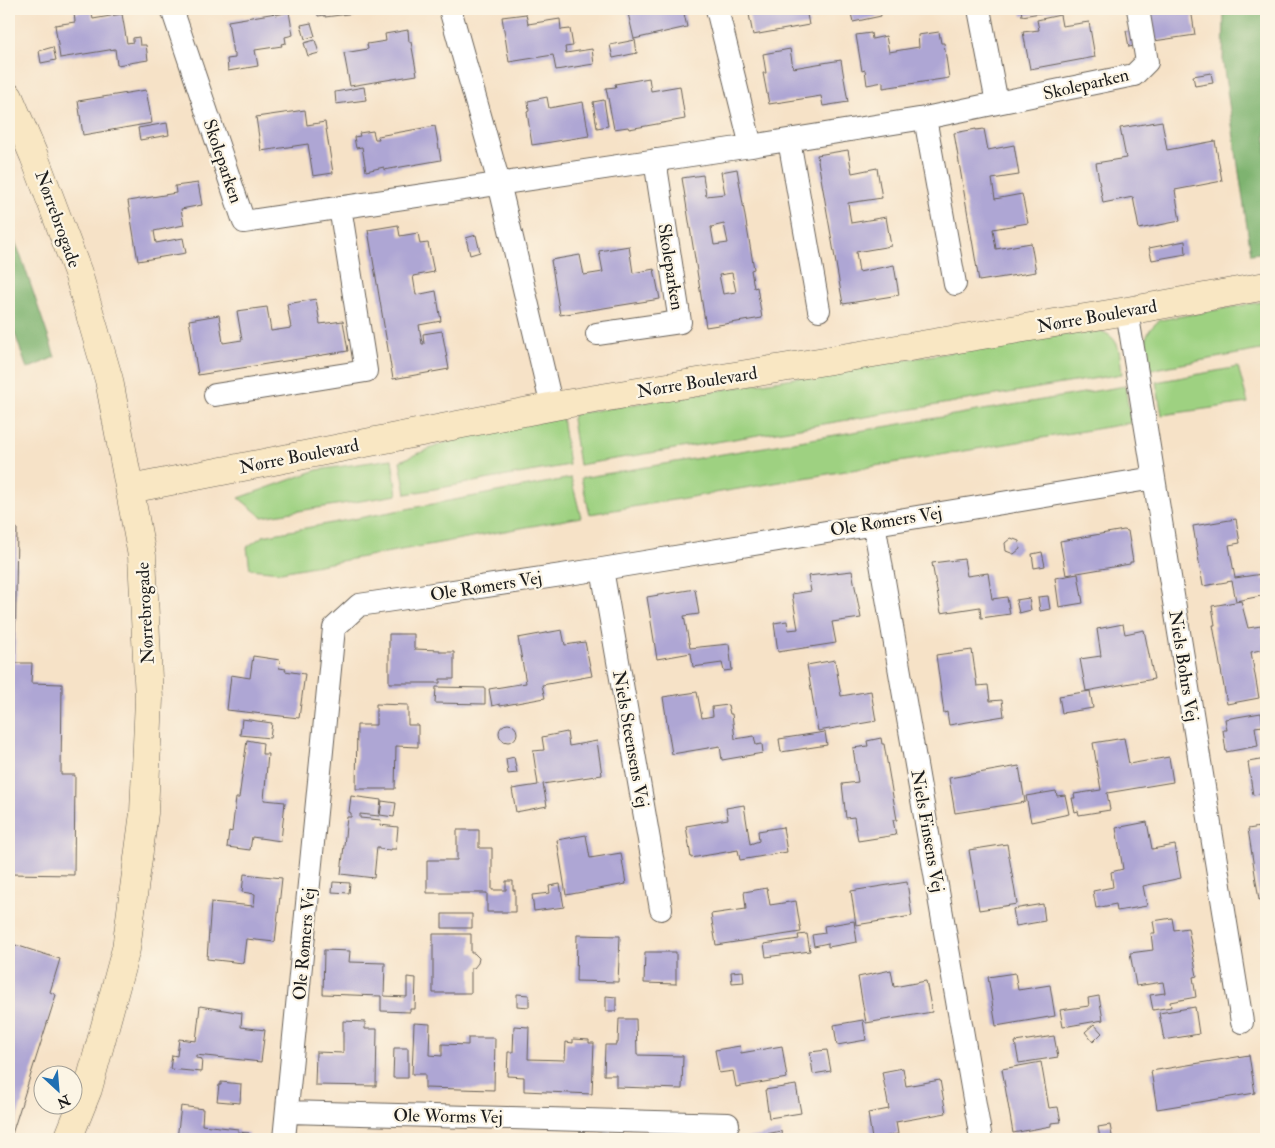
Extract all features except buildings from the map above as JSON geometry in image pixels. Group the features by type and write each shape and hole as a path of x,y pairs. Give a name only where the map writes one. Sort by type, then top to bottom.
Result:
{"street":[{"name":"Skoleparken","path":"172,9 244,222 925,118 1134,76 1147,62 1138,9"},
{"path":"450,9 500,183 552,407"},
{"path":"717,9 751,146"},
{"path":"979,9 997,103"},
{"name":"Nørrebrogade","path":"9,98 34,156 78,272 109,380 142,556 150,699 144,813 126,949 88,1089 68,1139"},
{"path":"925,118 955,284"},
{"path":"789,140 819,310"},
{"name":"Skoleparken","path":"597,334 680,322 654,160"},
{"path":"215,395 366,371 340,207"},
{"name":"Nørre Boulevard","path":"130,489 552,407 1266,286"},
{"name":"Niels Bohrs Vej","path":"1126,311 1242,1022"},
{"name":"Ole Rømers Vej","path":"284,1139 334,628 359,605 602,569 874,522 1154,478"},
{"name":"Niels Finsens Vej","path":"874,522 981,1139"},
{"name":"Niels Steensens Vej","path":"602,569 661,909"},
{"name":"Ole Worms Vej","path":"288,1112 728,1124"}],"green space":[{"path":"1224,9 1266,9 1266,252 1251,254 1223,63"},
{"path":"9,228 21,256 55,357 27,369 9,316"},
{"path":"1266,301 1266,349 1148,370 1145,342 1149,331 1160,320"},
{"path":"1093,329 1114,339 1119,350 1122,374 579,465 572,419 574,414"},
{"path":"1238,367 1248,403 1162,415 1156,382"},
{"path":"1125,386 1131,423 590,514 581,478"},
{"path":"562,417 569,465 406,494 400,461 471,432"},
{"path":"392,459 397,495 262,517 239,498 317,470"},
{"path":"571,478 581,517 281,572 250,569 247,547 263,536"}]}
